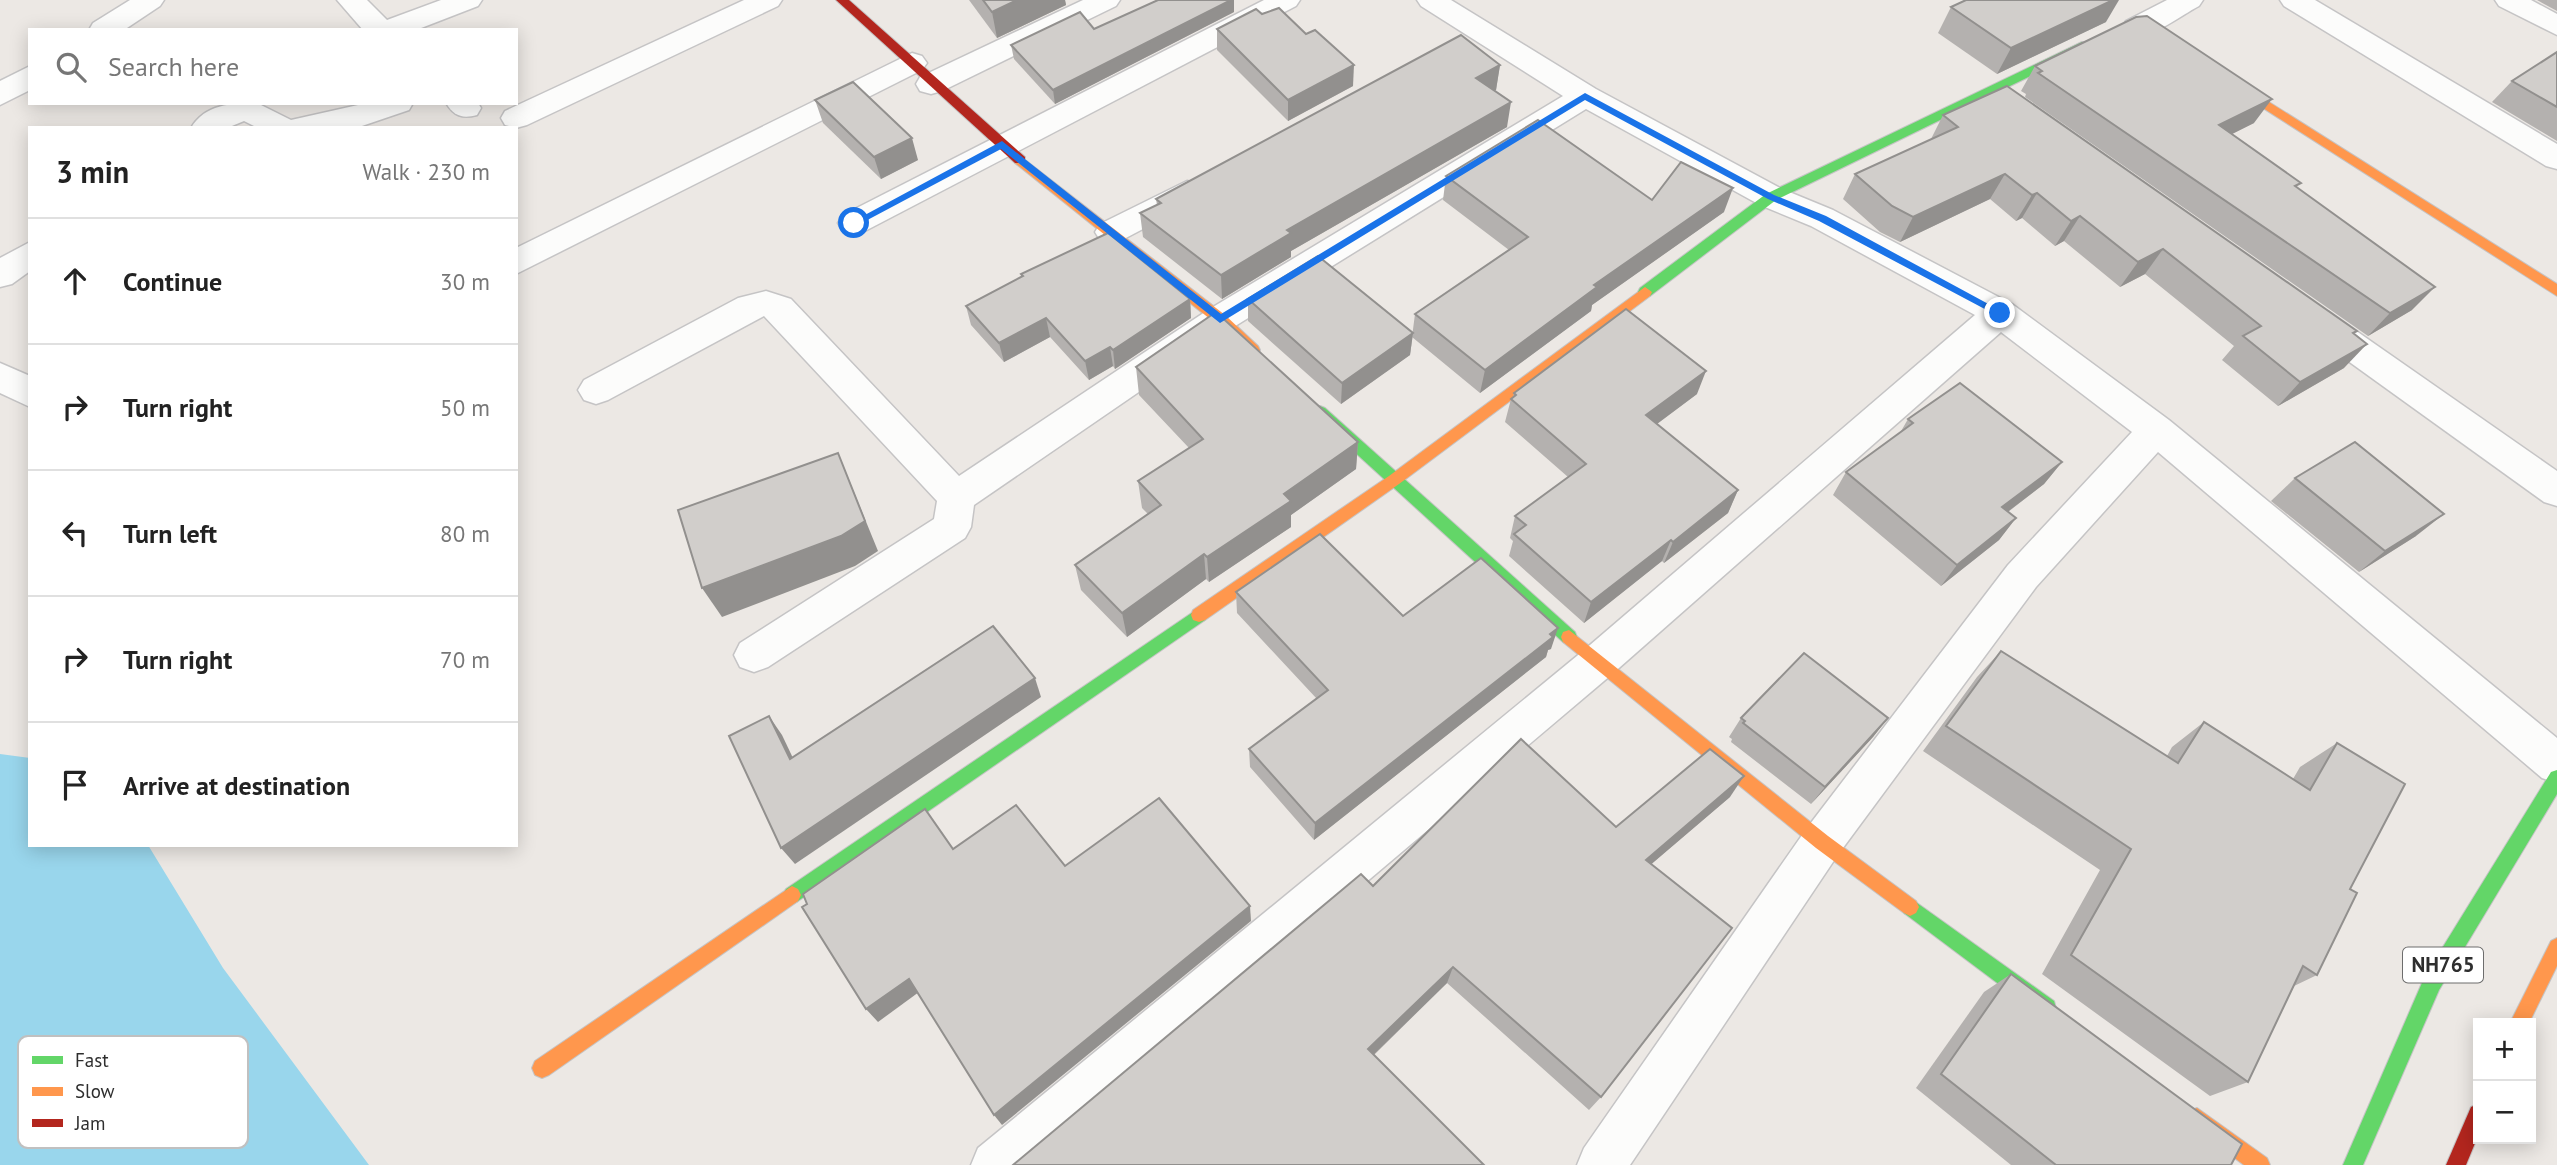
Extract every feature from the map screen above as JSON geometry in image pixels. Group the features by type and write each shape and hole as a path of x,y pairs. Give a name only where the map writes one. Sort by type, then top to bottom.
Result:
{"main road":[{"path":"842,0 1002,145 1220,319 1261,357"},
{"path":"542,1068 1394,480 1771,197 2092,41"},
{"path":"2205,66 2557,291"},
{"path":"1312,405 1597,663 1822,842 2058,1016"},
{"name":"NH765","path":"2353,1165 2432,983 2557,778"},
{"path":"2522,1018 2557,947"},
{"path":"2182,1107 2260,1165"},
{"path":"2456,1165 2473,1126"}],"street":[{"path":"106,28 150,0"},
{"path":"351,0 378,28"},
{"path":"393,28 468,0"},
{"path":"516,118 768,0"},
{"path":"518,261 922,73 1106,0"},
{"path":"854,223 1286,0"},
{"path":"1431,0 1470,39 1585,96 1771,197 1822,218 2000,313 2157,430 2557,764"},
{"path":"2136,31 2189,0"},
{"path":"2294,0 2557,158"},
{"path":"2510,0 2557,26"},
{"path":"0,94 28,77"},
{"path":"1989,90 2023,114"},
{"path":"754,655 952,527 956,497 1220,319 1585,96"},
{"path":"310,126 359,117 392,105"},
{"path":"209,126 239,108 248,109 278,126"},
{"path":"1111,232 1207,181"},
{"path":"0,274 28,255"},
{"path":"596,390 750,307 766,303 779,308 956,497"},
{"path":"2296,306 2557,491"},
{"path":"995,1165 1597,663 2000,313"},
{"path":"0,376 28,392"},
{"path":"1601,1165 1822,842 2022,576 2157,430"}],"water":[{"path":"0,754 28,758 28,847 149,847 223,968 369,1165 0,1165"}],"building":[{"path":"983,0 1017,0 992,12"},
{"path":"1158,0 1231,0 1053,90 1011,45 1080,12 1094,29"},
{"path":"1966,0 2113,0 2011,48 1951,7"},
{"path":"1279,8 1306,34 1315,30 1354,65 1288,100 1217,29 1256,9 1262,14"},
{"path":"2147,16 2272,99 2219,125 2301,183 2295,186 2435,287 2390,313 2038,73 2042,71 2035,66 2136,17"},
{"path":"1461,35 1500,65 1476,78 1511,102 1287,230 1291,233 1221,275 1140,213 1161,203 1156,199"},
{"path":"2557,52 2557,107 2512,81"},
{"path":"853,82 912,138 874,157 815,100"},
{"path":"2007,86 2357,331 2353,333 2367,344 2300,382 2243,336 2261,326 2163,249 2138,262 2080,216 2071,221 2037,193 2032,195 2005,174 1913,217 1892,206 1855,174 1958,127 1943,115"},
{"path":"1538,120 1652,200 1681,162 1733,188 1594,285 1597,287 1485,370 1415,314 1528,237 1446,176"},
{"path":"1108,233 1190,299 1113,350 1110,347 1085,361 1046,318 999,343 966,306 1023,276 1021,274"},
{"path":"1318,256 1413,333 1342,383 1248,299"},
{"path":"1626,309 1706,371 1646,415 1738,490 1591,602 1514,534 1526,525 1515,516 1586,464 1511,399 1516,395 1514,393"},
{"path":"1216,312 1358,442 1284,494 1291,501 1207,557 1204,554 1122,613 1075,565 1161,505 1138,481 1203,439 1136,367"},
{"path":"1960,383 2062,462 2002,507 2016,518 1957,565 1846,472 1913,423 1908,419"},
{"path":"2355,442 2444,514 2385,551 2295,478"},
{"path":"838,453 865,521 841,536 702,588 678,510"},
{"path":"1320,534 1403,616 1481,558 1558,628 1550,634 1553,637 1315,823 1249,749 1328,690 1236,592"},
{"path":"993,626 1035,678 781,848 729,736 769,716 790,759"},
{"path":"2001,651 2178,763 2204,722 2310,790 2337,743 2405,784 2350,889 2357,893 2317,975 2303,966 2248,1082 2071,955 2131,849 1946,726"},
{"path":"1804,653 1888,718 1825,787 1743,723 1745,721 1741,718"},
{"path":"1521,739 1616,827 1710,749 1744,776 1646,860 1732,928 1601,1097 1453,967 1368,1049 1484,1165 1013,1165 1361,874 1373,886"},
{"path":"1159,798 1250,906 994,1115 909,979 866,1009 802,907 807,904 803,894 925,809 953,849 1016,805 1065,866"},
{"path":"2011,974 2242,1144 2231,1165 2056,1165 1941,1074"}],"traffic: fast":[{"path":"1645,292 1771,197 2082,46"},
{"path":"1320,412 1569,637"},
{"path":"792,895 1199,615"},
{"path":"2353,1165 2432,983 2557,778"},
{"path":"1910,907 2047,1008"}],"traffic: slow":[{"path":"2223,77 2557,291"},
{"path":"1020,160 1220,319 1253,350"},
{"path":"1199,615 1394,480 1645,292"},
{"path":"1569,637 1822,842 1910,907"},
{"path":"542,1068 792,895"},
{"path":"2522,1018 2557,947"},
{"path":"2197,1118 2260,1165"}],"traffic: jam":[{"path":"842,0 1020,160"},
{"path":"2456,1165 2473,1126"}],"route":[{"path":"854,223 1002,145 1220,319 1585,96 1771,197 1822,218 2000,313"}]}
